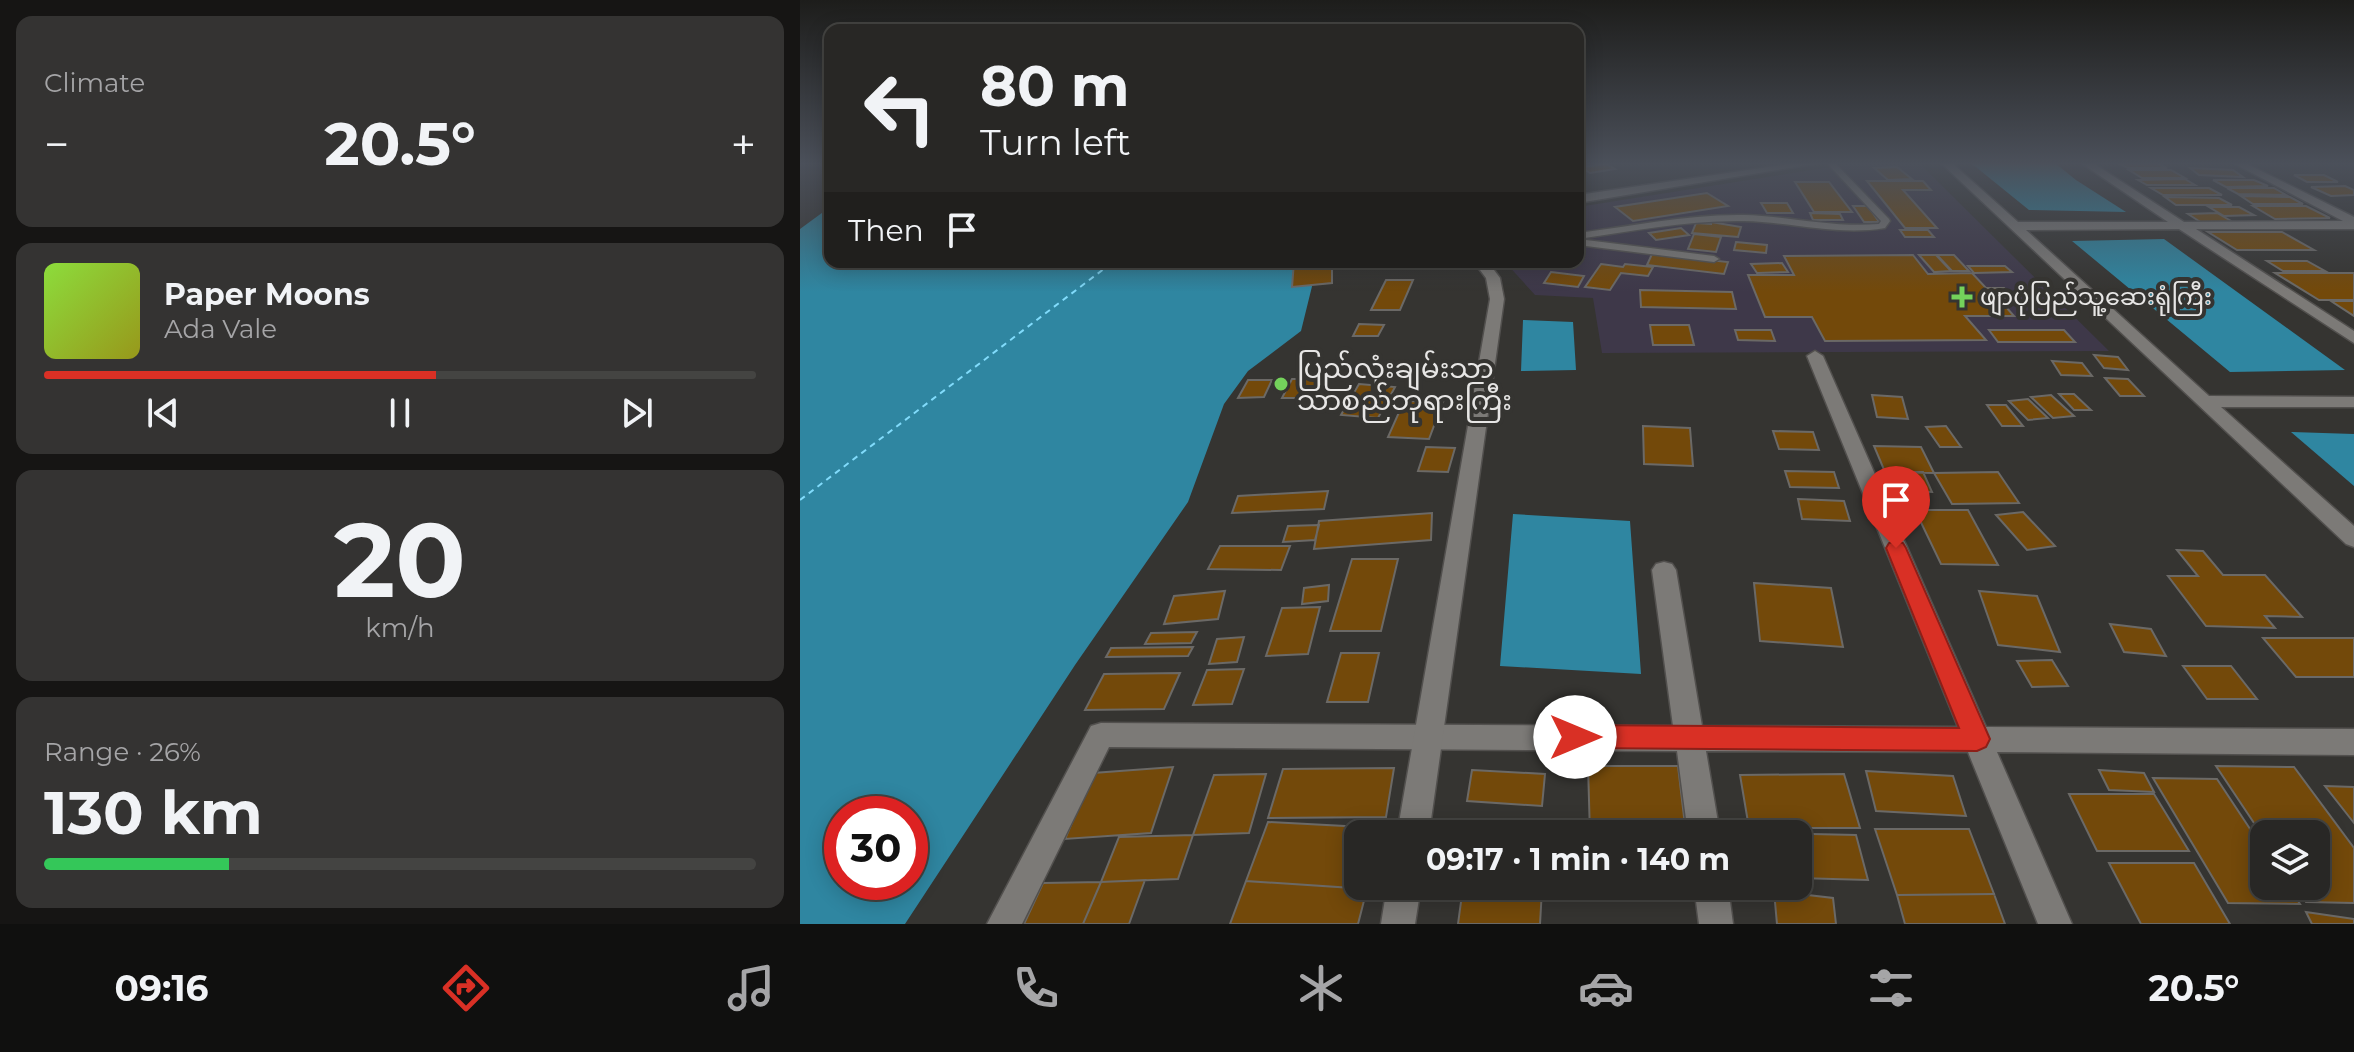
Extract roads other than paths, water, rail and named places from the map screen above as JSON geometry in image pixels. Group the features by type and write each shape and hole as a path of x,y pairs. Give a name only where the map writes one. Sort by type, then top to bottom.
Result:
{"street":[{"path":"1993,206 2354,539"},
{"path":"2154,206 2354,338"},
{"path":"2321,206 2354,223"},
{"path":"2014,226 2354,223"},
{"path":"1415,820 1497,299 1493,278 1486,268"},
{"path":"1815,356 2055,924"},
{"path":"2204,401 2354,402"},
{"path":"1664,570 1692,737 1702,820"},
{"path":"1004,924 1101,735 2354,742"},
{"path":"1398,924 1402,900"},
{"path":"1713,900 1716,924"}],"lane":[{"path":"1584,238 1707,218 1746,218 1844,228 1882,226 1886,221 1872,206"},
{"path":"1584,240 1714,259"}],"water":[{"path":"2024,206 2117,206 2126,212 2029,210"},
{"path":"824,211 824,268 1317,268 1301,331 1248,371 1224,404 1188,502 1075,665 928,889 928,796 824,796 824,900 921,900 905,924 800,924 800,229"},
{"path":"2164,239 2345,370 2230,372 2072,241"},
{"path":"1523,320 1573,322 1576,370 1521,371"},
{"path":"2291,432 2354,434 2354,486"},
{"path":"1513,514 1630,521 1641,674 1500,666"}],"place":[{"name":"ဖျာပုံပြည်သူ့ဆေးရုံကြီး","path":"1962,297"},
{"name":"ပြည်လုံးချမ်းသာ သာစည်ဘုရားကြီး","path":"1281,384"}]}
